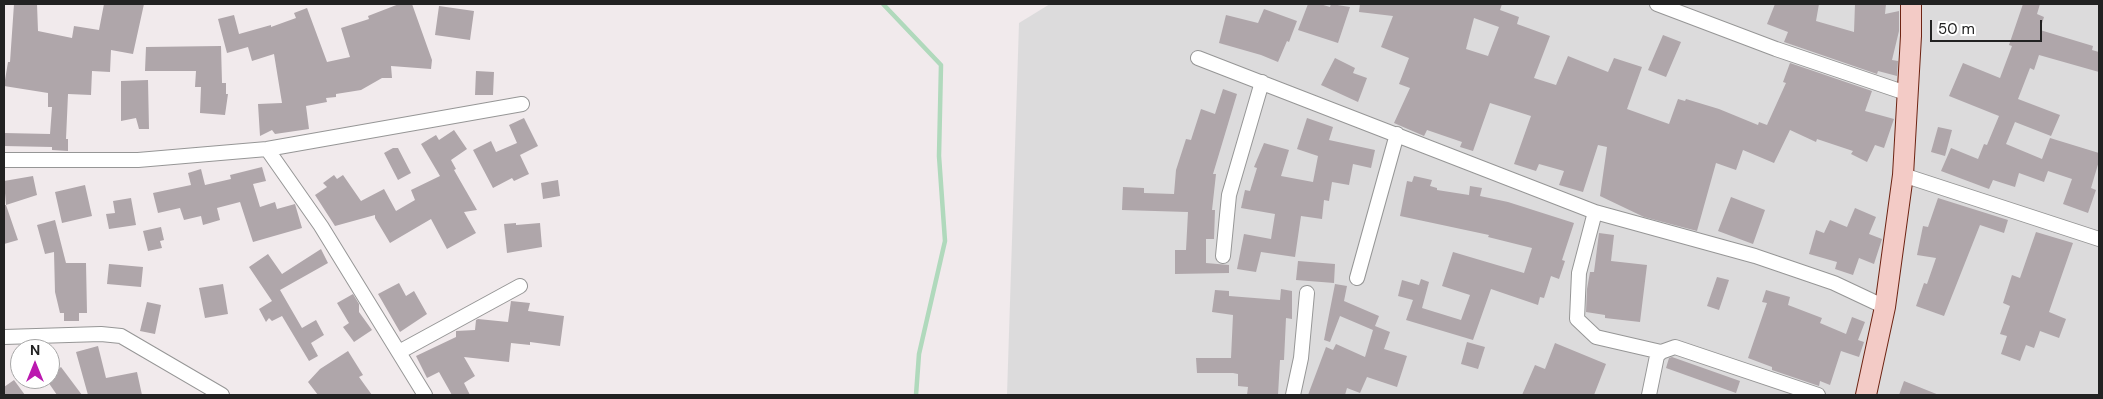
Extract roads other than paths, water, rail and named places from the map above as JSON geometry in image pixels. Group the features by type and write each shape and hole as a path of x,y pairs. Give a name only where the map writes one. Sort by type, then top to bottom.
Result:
{"street":[{"path":"1658,4 1776,49 1906,93"},
{"path":"1866,395 1885,307 1903,175 1911,4"},
{"path":"1198,58 1595,212 1754,256 1834,283 1885,307"},
{"path":"1222,256 1229,196 1262,82"},
{"path":"4,160 138,160 267,150 522,104"},
{"path":"1358,278 1397,134"},
{"path":"267,150 321,226 425,395"},
{"path":"1903,175 2099,239"},
{"path":"1595,212 1579,273 1577,319 1596,337 1661,352"},
{"path":"399,352 520,286"},
{"path":"1293,395 1301,358 1307,293"},
{"path":"4,337 101,334 122,336 218,394"},
{"path":"1649,395 1657,356 1661,352 1674,347 1818,395"}],"waterway":[{"path":"883,4 941,65 939,156 945,241 919,354 916,395"}]}
